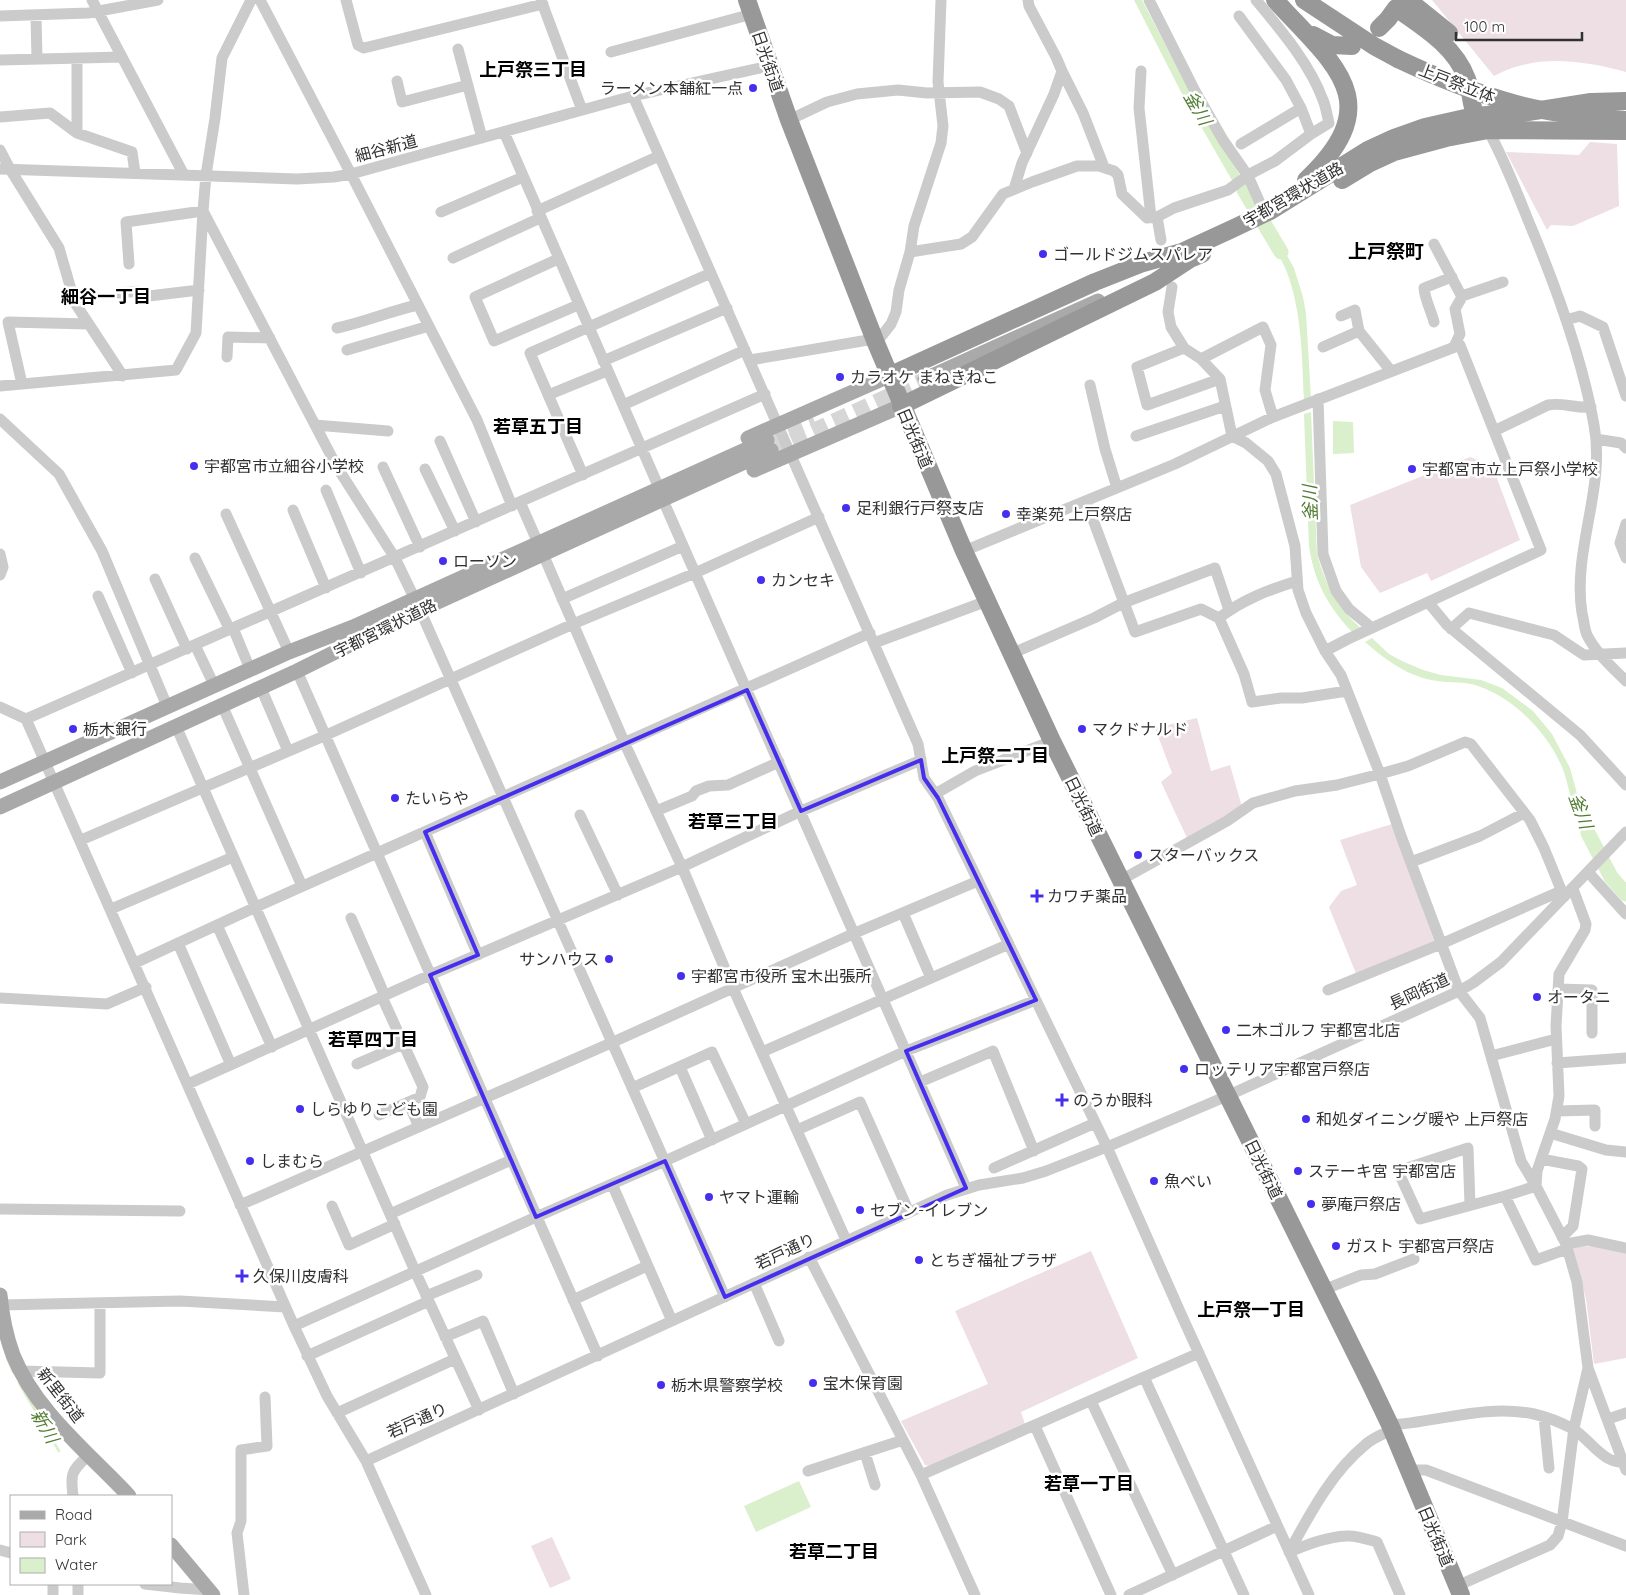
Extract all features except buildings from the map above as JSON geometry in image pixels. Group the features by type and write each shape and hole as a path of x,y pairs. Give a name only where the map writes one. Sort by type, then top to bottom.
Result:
{"highway":[{"name":"上戸祭立体","path":"1304,0 1374,46 1489,88 1552,104 1626,112"},
{"name":"上戸祭立体","path":"1321,0 1400,55 1446,81 1518,105 1555,112 1626,120"},
{"path":"1278,3 1310,32 1323,41 1332,45 1352,46"},
{"path":"1268,211 1299,187 1328,158 1343,133 1348,112 1346,90 1337,70 1278,3"},
{"path":"1379,28 1399,3 1427,14 1460,44 1473,63 1484,120"},
{"name":"日光街道","path":"750,7 789,120 888,376 964,551 1052,741 1391,1428 1459,1591"},
{"name":"宇都宮環状道路","path":"1186,255 1235,234 1353,158 1385,142 1425,127 1484,120 1591,102 1626,100"},
{"name":"宇都宮環状道路","path":"1484,120 1626,131"},
{"path":"888,376 1095,282 1143,263 1186,255"},
{"path":"901,406 1155,282 1186,255"}],"main road":[{"name":"宇都宮環状道路","path":"923,375 1186,255"},
{"path":"606,513 626,496 656,481 778,424 888,376"},
{"path":"627,516 666,507 901,406"},
{"name":"宇都宮環状道路","path":"0,807 297,671 418,604 540,549 627,516 769,445 606,513 540,549"},
{"name":"宇都宮環状道路","path":"0,782 289,652 353,626 418,604"},
{"name":"新里街道","path":"1,1300 9,1343 21,1371 78,1467 127,1495"},
{"path":"172,1546 206,1591"}],"street":[{"path":"92,0 184,175"},
{"path":"0,16 36,16 98,11 158,0"},
{"path":"0,386 176,370 196,333 206,176 222,58 251,0"},
{"path":"260,0 352,174 540,549 846,1240"},
{"path":"346,0 358,45 364,48 542,2 582,110"},
{"path":"622,405 748,355 875,341 891,324 896,312 899,290 910,252 914,226 941,143 943,126 938,82 941,0"},
{"path":"1028,0 1029,6 1056,56 1083,113 1104,167"},
{"path":"1149,0 1195,91 1223,140 1248,176 1268,211"},
{"path":"910,252 961,244 972,237 1003,194 1077,166 1098,166 1114,171 1118,176 1122,194 1147,218 1154,217 1174,208 1228,190 1275,161 1330,122 1323,99 1307,69 1256,0"},
{"path":"611,52 750,7"},
{"path":"36,16 37,59"},
{"path":"1240,16 1286,80 1301,108 1311,134"},
{"path":"458,49 482,138"},
{"path":"0,60 122,57"},
{"path":"77,59 77,133"},
{"name":"細谷新道","path":"5,169 316,179 352,174 633,96 769,66"},
{"path":"1014,189 1022,163 1054,94 1062,71"},
{"path":"1141,71 1139,108 1154,217 1161,240"},
{"path":"397,81 402,102 468,85"},
{"path":"789,120 827,102 857,94 898,90 927,93 980,92 999,99 1008,106 1027,152"},
{"path":"633,96 792,453 918,744 924,778 935,794 1096,1123 1309,1595"},
{"path":"1241,144 1301,108"},
{"path":"0,117 50,113 77,133 132,152 135,173"},
{"path":"1484,120 1500,152 1541,249 1566,320 1591,407 1596,439 1596,475 1579,583 1586,633 1594,647 1626,681"},
{"path":"504,132 656,481"},
{"path":"0,150 5,169 59,248 75,303 123,376"},
{"path":"453,258 659,156"},
{"path":"441,212 523,177"},
{"path":"129,264 126,222 203,211"},
{"path":"203,211 337,467 396,558 725,1297"},
{"path":"1434,244 1462,296"},
{"path":"558,259 475,297 494,341 578,305"},
{"path":"583,475 530,353 711,273"},
{"path":"1434,322 1425,297 1424,288 1452,276"},
{"path":"1454,347 1460,334 1455,309 1462,296 1503,282"},
{"path":"1172,287 1168,312 1172,327 1184,348 1201,359 1220,379 1232,436"},
{"path":"119,293 138,291 149,296 199,290"},
{"path":"337,328 358,324 403,308 418,305"},
{"path":"548,395 726,308"},
{"path":"1341,316 1354,310 1360,331 1391,371"},
{"path":"1566,320 1580,316 1603,326 1626,396"},
{"path":"22,384 8,322 89,324"},
{"path":"347,350 429,326"},
{"path":"1201,359 1263,327 1271,345 1265,390 1273,417"},
{"path":"1324,347 1360,331"},
{"path":"227,357 228,337 270,338"},
{"path":"964,551 1175,464 1273,417 1460,345 1541,550 1325,651"},
{"path":"1184,348 1137,367 1147,405 1220,379"},
{"path":"1090,384 1105,449 1117,488"},
{"path":"26,719 396,558 765,394"},
{"path":"1318,399 1323,554 1336,591 1349,608 1372,628"},
{"path":"1494,431 1548,405 1557,403 1581,408 1591,407"},
{"path":"1136,436 1225,406"},
{"path":"0,419 59,474 102,551 167,706"},
{"path":"315,425 388,431"},
{"path":"1232,436 1246,443 1268,460 1276,474 1295,546 1296,582 1306,613 1325,651 1341,675 1380,774 1459,991 1480,1018 1520,1161 1536,1186 1565,1243 1577,1282 1588,1368 1625,1465"},
{"path":"1596,439 1621,442 1626,448"},
{"path":"440,441 476,522"},
{"path":"383,468 420,547"},
{"path":"425,469 454,531"},
{"path":"326,490 361,573"},
{"path":"1086,500 1135,632 1201,609 1219,618 1244,674 1252,702 1281,698 1302,698 1347,691"},
{"path":"666,507 966,1188"},
{"path":"293,510 326,588"},
{"path":"226,514 289,652"},
{"path":"81,840 324,736 573,624 695,573 819,517"},
{"path":"1626,524 1620,543 1626,558"},
{"path":"562,600 683,546"},
{"path":"0,554 3,567 0,575"},
{"path":"195,558 250,669"},
{"path":"1011,654 1094,618 1123,603 1215,568 1229,610"},
{"path":"155,579 191,647 214,685"},
{"path":"1219,618 1229,610 1262,592 1296,582"},
{"path":"98,596 132,673"},
{"path":"135,963 302,886 747,690 872,638 987,601"},
{"path":"1428,602 1451,629 1580,735 1626,785"},
{"path":"1451,629 1469,613 1554,634 1584,655 1626,653"},
{"path":"297,671 598,1356"},
{"path":"261,688 288,751"},
{"path":"222,706 302,886"},
{"path":"0,707 26,719 146,987 307,1356 337,1413 366,1461 426,1595"},
{"path":"176,726 415,1271 479,1410"},
{"path":"935,794 975,771 1052,741"},
{"path":"1121,880 1227,821 1253,803 1295,791 1337,785 1380,774 1408,766 1465,742 1471,744 1530,820 1566,892 1586,924 1585,930 1559,974 1556,1039 1559,1096 1557,1110 1537,1171 1536,1186"},
{"path":"188,1084 430,975 558,922 921,760"},
{"path":"656,811 692,796 696,790 709,786 728,785 779,762"},
{"path":"1411,862 1480,836 1524,813"},
{"path":"580,815 618,895"},
{"path":"425,832 478,955"},
{"name":"長岡街道","path":"1227,1096 1473,983 1501,962 1566,892 1626,832"},
{"path":"111,909 233,857"},
{"path":"1590,870 1626,914"},
{"path":"240,1205 611,1044 855,933 978,881"},
{"path":"1328,990 1566,892"},
{"path":"902,913 930,978"},
{"path":"351,918 403,1044 423,1087 420,1097 379,1115"},
{"path":"217,925 272,1047"},
{"path":"178,943 231,1065"},
{"path":"762,1052 1009,944"},
{"path":"0,998 107,1004 146,987"},
{"path":"1558,989 1592,990 1592,1033"},
{"path":"294,1326 536,1216 664,1162 906,1051 1036,1000"},
{"path":"1491,1056 1556,1039"},
{"path":"357,1064 403,1044"},
{"path":"920,1082 993,1051 1034,1151"},
{"path":"632,1088 712,1052 746,1124"},
{"path":"1557,1063 1626,1058"},
{"path":"680,1067 712,1140"},
{"name":"若戸通り","path":"366,1461 909,1212 966,1188 1023,1178 1053,1168 1227,1096"},
{"path":"408,1102 418,1127"},
{"path":"797,1130 860,1102 909,1212"},
{"path":"1557,1110 1595,1110 1595,1126"},
{"path":"994,1168 1096,1123"},
{"path":"1550,1133 1606,1150 1626,1152"},
{"path":"1470,1205 1468,1148 1398,1171 1420,1220 1536,1186"},
{"path":"1541,1159 1578,1166 1582,1169 1573,1226 1565,1243"},
{"path":"332,1206 349,1245 392,1219 511,1160"},
{"path":"1015,1160 1023,1178"},
{"path":"612,1184 672,1321"},
{"path":"1505,1196 1536,1260 1565,1243 1588,1240 1626,1246"},
{"path":"0,1208 180,1211"},
{"path":"809,1257 921,1475 975,1595"},
{"path":"1323,1290 1361,1275 1374,1274 1414,1259"},
{"path":"573,1300 647,1266"},
{"path":"307,1356 477,1275"},
{"path":"754,1283 779,1341"},
{"path":"1,1300 100,1303 180,1301 285,1307"},
{"path":"21,1371 100,1373 100,1303"},
{"path":"445,1338 483,1321 514,1394"},
{"path":"921,1475 1199,1353"},
{"path":"337,1413 455,1359"},
{"path":"1459,1591 1550,1545 1558,1536 1562,1522 1574,1430 1588,1368"},
{"path":"1144,1377 1244,1595"},
{"path":"244,1595 237,1533 241,1521 241,1450 267,1446 265,1397"},
{"path":"1091,1401 1173,1575"},
{"path":"1289,1552 1318,1501 1347,1462 1366,1443 1391,1428 1492,1412 1534,1414 1574,1430 1608,1458 1625,1465"},
{"path":"1608,1419 1626,1413"},
{"path":"1544,1417 1549,1468"},
{"path":"1036,1426 1111,1595"},
{"path":"808,1471 903,1440"},
{"path":"865,1453 875,1485"},
{"path":"67,1495 78,1467"},
{"path":"73,1495 78,1467"},
{"path":"1408,1470 1426,1470 1626,1546"},
{"path":"1129,1595 1150,1591 1173,1575 1277,1526"},
{"path":"1289,1552 1315,1542 1346,1536 1360,1537 1377,1542 1400,1595"},
{"path":"154,1585 206,1591"}],"highlighted area":[{"path":"747,690 801,811 921,760 924,778 938,798 1036,1000 906,1051 966,1188 725,1297 665,1161 536,1217 430,975 478,955 425,832"}],"green space":[{"path":"1432,0 1626,0 1626,72 1573,62 1546,61 1516,67 1494,76"},
{"path":"1590,142 1617,144 1619,206 1573,226 1551,225 1547,230 1506,152 1579,155"},
{"path":"1470,457 1492,465 1520,540 1431,581 1427,573 1380,593 1361,567 1350,505"},
{"path":"1197,718 1211,771 1230,765 1242,807 1187,838 1161,782 1172,773 1155,728"},
{"path":"1392,824 1437,949 1357,976 1329,907 1341,891 1357,885 1340,840"},
{"path":"1593,1246 1626,1253 1626,1358 1594,1364 1586,1299 1572,1247"},
{"path":"1091,1251 1138,1358 1021,1412 1025,1424 931,1466 925,1465 901,1421 988,1384 955,1311"},
{"path":"552,1537 571,1579 550,1588 531,1546"}],"water":[{"path":"1134,0 1142,0 1191,94 1241,177 1233,182 1180,90"},
{"path":"1275,234 1294,268 1306,313 1311,398 1304,401 1301,339 1297,308 1287,272 1268,237"},
{"path":"1311,412 1317,554 1324,576 1334,596 1346,613 1362,629 1353,633 1329,603 1314,571 1311,559 1304,414"},
{"path":"1333,421 1353,422 1354,453 1333,454"},
{"path":"1372,638 1389,654 1402,661 1441,675 1481,680 1502,688 1533,711 1552,734 1570,768 1579,801 1590,829 1600,847 1592,855 1574,809 1564,772 1558,758 1541,732 1518,709 1506,700 1478,686 1468,683 1426,679 1407,672 1389,661 1365,642"},
{"path":"1608,863 1626,883 1626,900 1601,869"},
{"path":"799,1481 811,1507 756,1532 744,1506"}],"waterway":[{"name":"釜川","path":"1244,190 1281,252"},
{"name":"釜川","path":"1588,833 1611,877 1626,894"},
{"name":"新川","path":"7,1358 13,1372"},
{"name":"新川","path":"19,1383 59,1451"}],"tunnel":[{"path":"771,450 925,379"},
{"path":"767,440 814,420"}],"place":[{"name":"ラーメン本舗紅一点","path":"753,88"},
{"name":"ゴールドジムスパレア","path":"1043,254"},
{"name":"カラオケ まねきねこ","path":"840,377"},
{"name":"宇都宮市立細谷小学校","path":"194,466"},
{"name":"宇都宮市立上戸祭小学校","path":"1412,469"},
{"name":"足利銀行戸祭支店","path":"846,508"},
{"name":"幸楽苑 上戸祭店","path":"1006,514"},
{"name":"ローソン","path":"443,561"},
{"name":"カンセキ","path":"761,580"},
{"name":"栃木銀行","path":"73,729"},
{"name":"マクドナルド","path":"1082,729"},
{"name":"たいらや","path":"395,798"},
{"name":"スターバックス","path":"1138,855"},
{"name":"カワチ薬品","path":"1037,896"},
{"name":"サンハウス","path":"609,959"},
{"name":"宇都宮市役所 宝木出張所","path":"681,976"},
{"name":"オータニ","path":"1537,997"},
{"name":"二木ゴルフ 宇都宮北店","path":"1226,1030"},
{"name":"ロッテリア宇都宮戸祭店","path":"1184,1069"},
{"name":"のうか眼科","path":"1062,1100"},
{"name":"しらゆりこども園","path":"300,1109"},
{"name":"和処ダイニング暖や 上戸祭店","path":"1306,1119"},
{"name":"しまむら","path":"250,1161"},
{"name":"ステーキ宮 宇都宮店","path":"1298,1171"},
{"name":"魚べい","path":"1154,1181"},
{"name":"ヤマト運輸","path":"709,1197"},
{"name":"夢庵戸祭店","path":"1311,1204"},
{"name":"セブン-イレブン","path":"860,1210"},
{"name":"ガスト 宇都宮戸祭店","path":"1336,1246"},
{"name":"とちぎ福祉プラザ","path":"919,1260"},
{"name":"久保川皮膚科","path":"242,1276"},
{"name":"宝木保育園","path":"813,1383"},
{"name":"栃木県警察学校","path":"661,1385"}],"district":[{"name":"上戸祭三丁目","path":"533,69"},
{"name":"上戸祭町","path":"1386,251"},
{"name":"細谷一丁目","path":"106,296"},
{"name":"若草五丁目","path":"538,426"},
{"name":"上戸祭二丁目","path":"995,755"},
{"name":"若草三丁目","path":"733,821"},
{"name":"若草四丁目","path":"373,1039"},
{"name":"上戸祭一丁目","path":"1251,1309"},
{"name":"若草一丁目","path":"1089,1483"},
{"name":"若草二丁目","path":"834,1551"}]}
